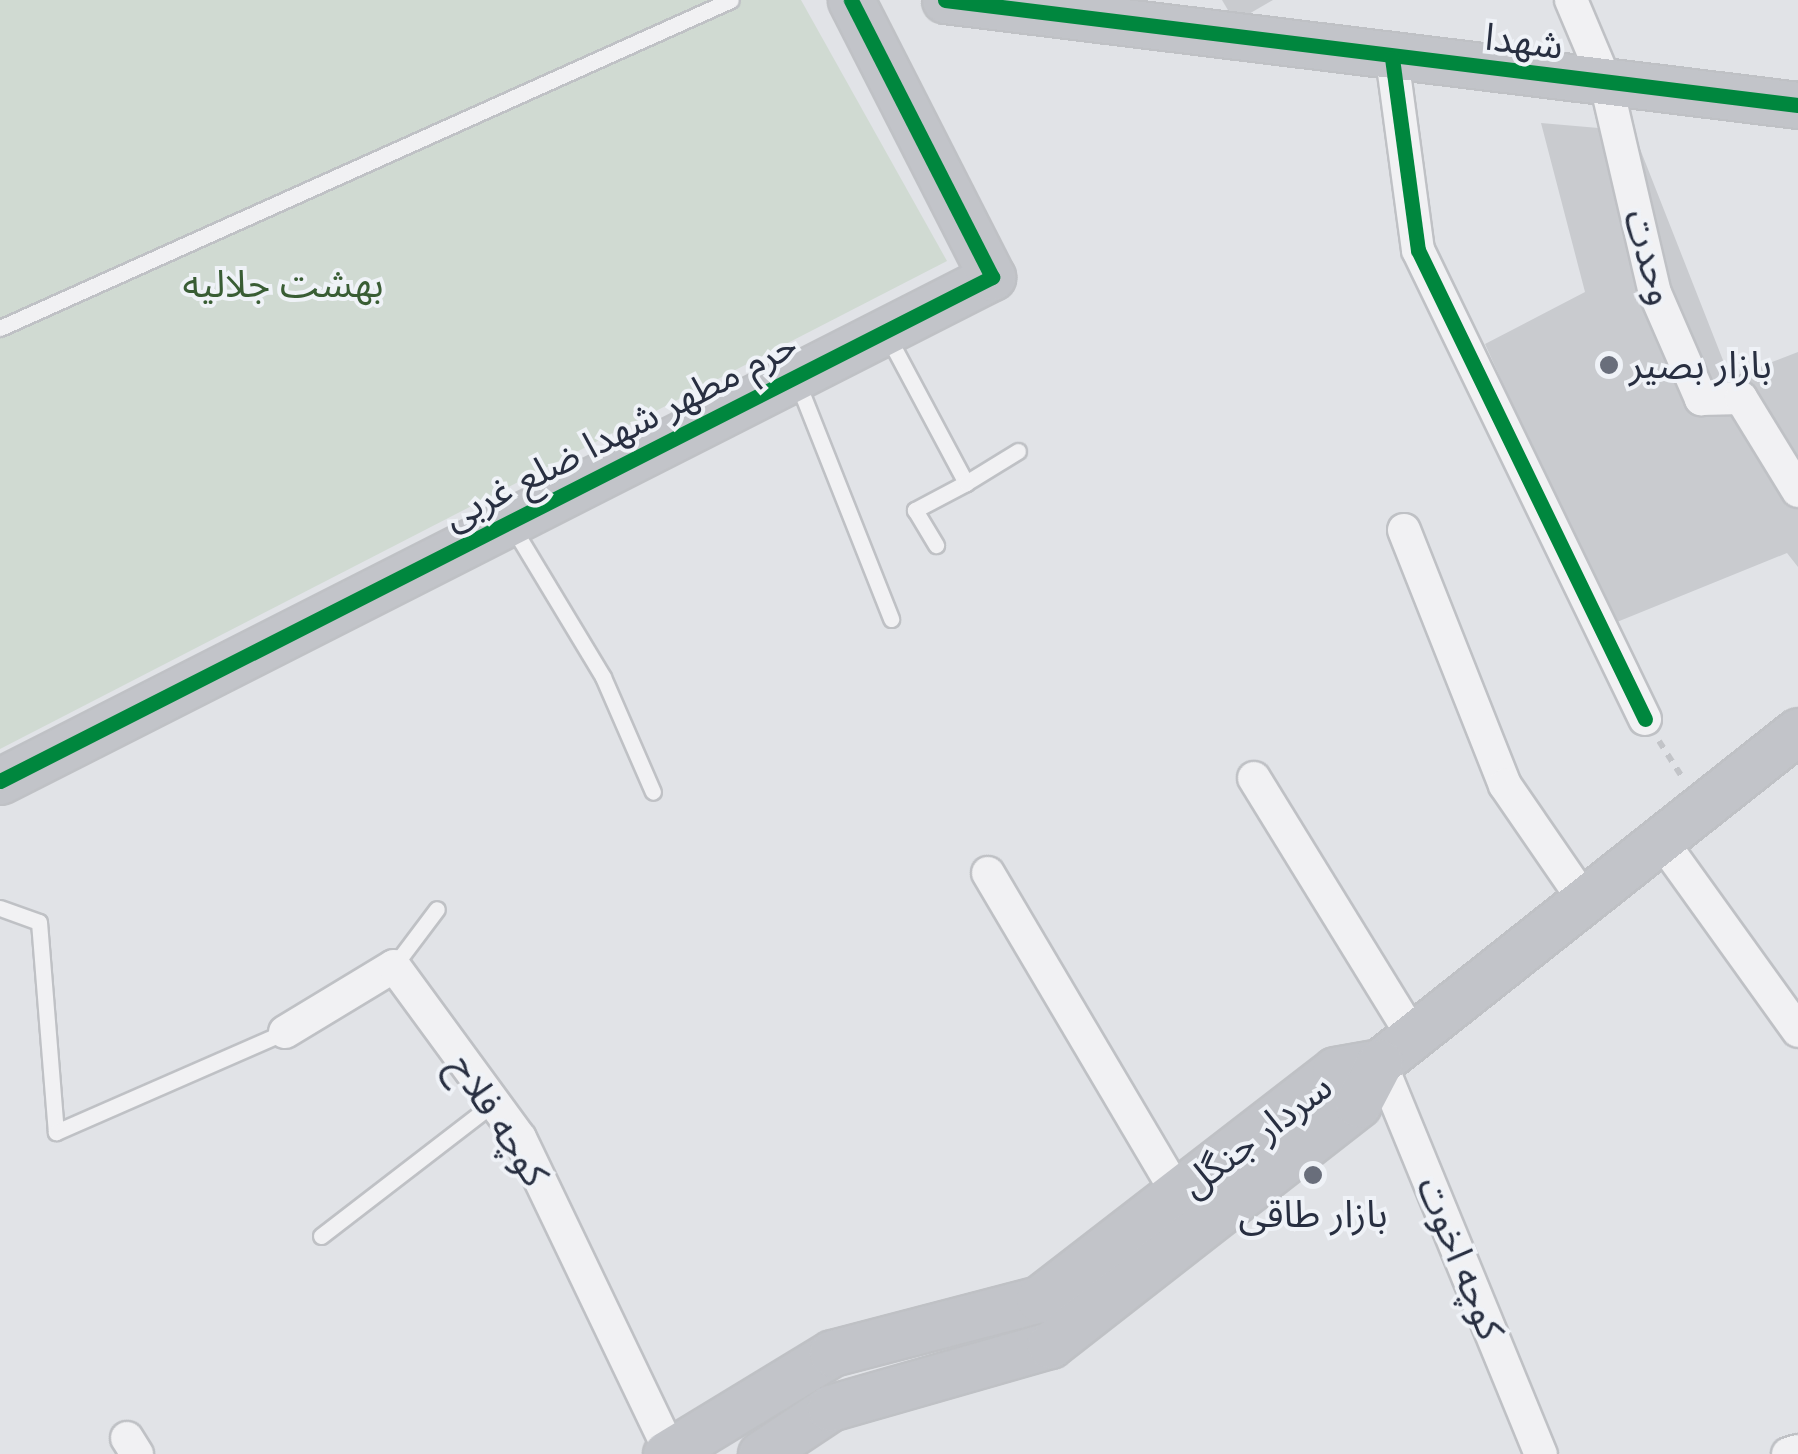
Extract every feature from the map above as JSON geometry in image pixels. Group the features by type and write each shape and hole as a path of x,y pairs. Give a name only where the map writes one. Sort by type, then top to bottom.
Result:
{"street":[{"name":"حرم مطهر شهدا ضلع غربی","path":"0,782 992,278 851,0"},
{"name":"شهدا","path":"945,0 1798,105"},
{"path":"1570,0 1606,83"},
{"path":"1392,58 1418,250 1645,720"},
{"name":"وحدت","path":"1606,83 1654,293 1701,399 1741,398 1798,490"},
{"path":"1404,530 1504,785 1584,900"},
{"name":"سردار جنگل","path":"668,1453 832,1353 1039,1299 1336,1070 1396,1049 1795,739"},
{"name":"کوچه اخوت","path":"1254,778 1396,1049 1542,1454"},
{"path":"1661,840 1798,1031"},
{"path":"988,873 1178,1194"},
{"path":"285,1032 394,966"},
{"name":"کوچه فلاح","path":"394,966 520,1138 668,1453"},
{"path":"761,1454 830,1408 1050,1346 1358,1104 1396,1049"},
{"path":"1788,1454 1798,1451"}],"lane":[{"path":"0,328 731,0"},
{"path":"886,332 966,483"},
{"path":"796,378 891,619"},
{"path":"936,546 915,510 1018,451"},
{"path":"510,523 604,676 653,792"},
{"path":"0,908 40,922 56,1132 285,1032"},
{"path":"394,966 436,909"},
{"path":"321,1236 494,1103"}],"path":[{"path":"1645,720 1702,808"}],"green space":[{"name":"بهشت جلالیه","path":"0,0 801,0 947,261 0,749"}],"building":[{"path":"1222,0 1273,0 1235,22"},
{"name":"بازار بصیر","path":"1541,123 1633,131 1730,378 1798,352 1798,567 1787,553 1612,624 1485,344 1585,292"}],"cycle path":[{"path":"0,781 992,277 851,0"},
{"path":"945,0 1798,105"},
{"path":"1392,58 1418,250 1645,719"}],"place":[{"name":"بازار بصیر","path":"1609,365"},
{"name":"بازار طاقی","path":"1313,1175"}]}
